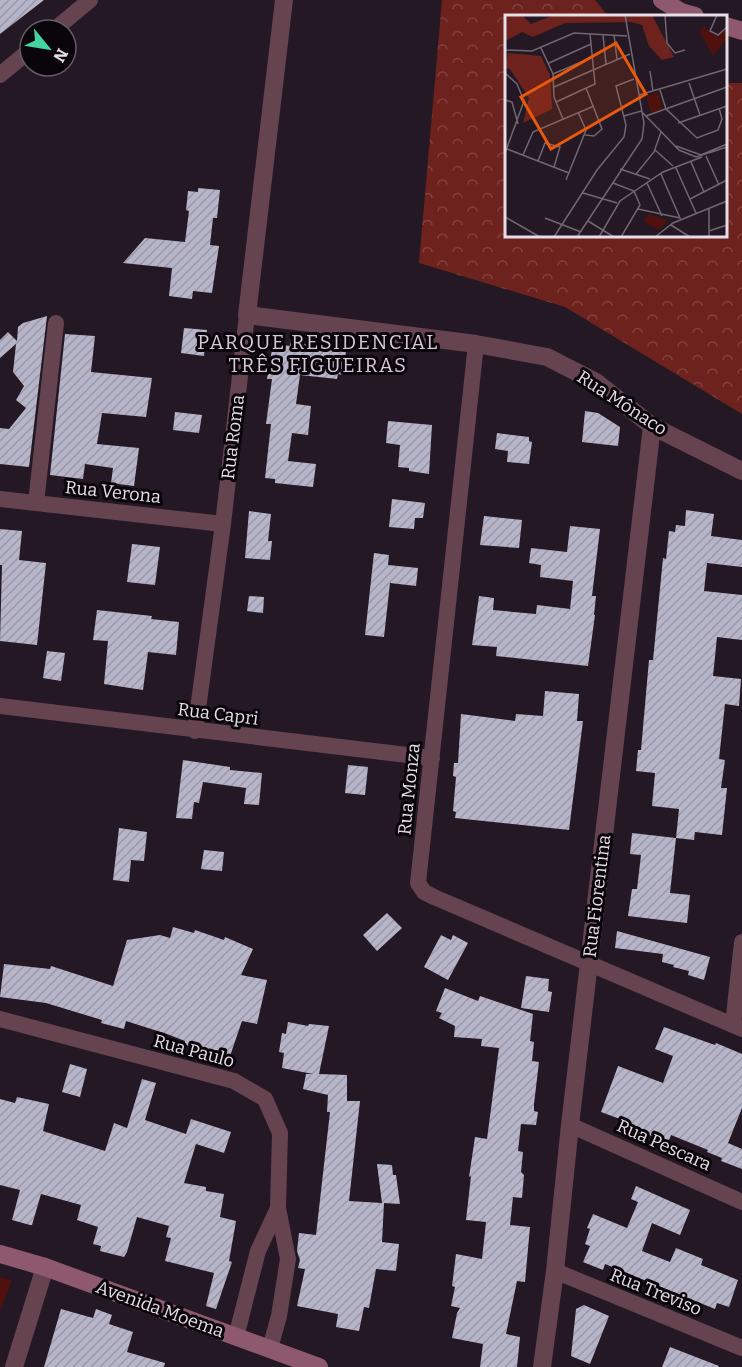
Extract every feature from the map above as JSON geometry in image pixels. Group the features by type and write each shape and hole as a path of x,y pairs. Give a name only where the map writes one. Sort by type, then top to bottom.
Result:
{"main road":[{"path":"662,0 681,12 692,15"},
{"path":"727,26 742,31"},
{"name":"Avenida Moema","path":"0,1254 45,1267 319,1367"}],"street":[{"path":"68,18 90,0"},
{"name":"Rua Roma","path":"195,731 284,0"},
{"path":"0,75 18,60"},
{"name":"Rua Mônaco","path":"247,315 476,345 547,357 596,382 652,426 742,471"},
{"path":"36,503 56,322"},
{"name":"Rua Monza","path":"476,345 418,883 424,892 738,1027"},
{"name":"Rua Fiorentina","path":"543,1367 652,426"},
{"name":"Rua Verona","path":"0,499 222,524"},
{"name":"Rua Capri","path":"0,706 432,758"},
{"path":"738,1027 742,942"},
{"name":"Rua Paulo","path":"0,1019 234,1081 265,1099 280,1133 278,1208 288,1258 279,1316 270,1348"},
{"name":"Rua Pescara","path":"570,1125 742,1202"},
{"name":"Rua Paulo","path":"236,1338 258,1251 278,1208"},
{"path":"14,1367 45,1267"},
{"name":"Rua Treviso","path":"555,1271 742,1348"}],"green space":[{"path":"442,0 595,0 607,15 505,15 505,237 727,237 727,83 742,83 742,414 565,307 419,263"}],"shaded area":[{"path":"0,1277 12,1280 0,1312"}],"building":[{"path":"0,0 44,0 18,18 0,34"},
{"path":"198,188 220,190 217,218 213,218 210,245 219,246 212,293 193,291 192,299 169,296 172,268 123,263 145,238 185,242 189,211 186,210 188,191 198,192"},
{"path":"47,316 29,467 0,464 0,428 9,429 26,408 16,400 24,386 13,372 16,344 0,358 0,340 8,332 17,341 18,327 23,323"},
{"path":"184,328 207,330 204,356 181,353"},
{"path":"65,334 95,336 91,372 152,378 146,417 102,413 97,444 139,448 134,486 111,483 113,468 85,464 83,479 50,475"},
{"path":"291,342 346,351 343,375 338,374 337,379 300,375 296,404 311,406 308,435 292,433 288,461 316,464 313,487 275,483 275,479 265,478 271,424 266,424 272,379 267,379 273,344 290,346"},
{"path":"585,411 598,413 620,427 618,446 582,442"},
{"path":"175,412 202,415 199,433 173,430"},
{"path":"388,421 432,425 429,474 398,467 400,445 386,443"},
{"path":"497,433 529,437 529,441 532,442 529,464 507,462 508,451 495,449"},
{"path":"392,499 425,503 423,518 415,518 414,529 389,527"},
{"path":"686,510 714,514 711,536 742,540 742,567 707,563 704,591 742,595 742,640 717,637 713,676 741,679 739,706 725,704 719,759 725,760 721,788 727,788 722,835 695,832 694,840 676,838 679,809 652,806 655,773 636,771 638,750 641,750 649,660 653,660 663,558 666,559 669,531 675,532 676,525 685,526"},
{"path":"249,511 271,514 268,541 272,541 270,560 245,558"},
{"path":"484,516 522,520 519,548 480,545"},
{"path":"570,526 600,529 592,596 596,596 595,615 588,666 496,656 497,647 472,645 479,596 494,598 493,610 536,614 537,605 570,609 573,581 540,577 541,565 529,563 531,548 567,552"},
{"path":"0,529 22,531 19,560 46,563 37,645 0,641 2,565 0,565"},
{"path":"132,544 160,547 155,585 127,582"},
{"path":"374,553 389,555 388,565 418,568 416,586 390,583 384,637 365,635"},
{"path":"249,596 264,597 263,613 247,611"},
{"path":"97,610 152,616 151,619 179,622 176,655 148,652 143,690 104,684 108,641 93,640"},
{"path":"47,651 65,653 61,681 43,678"},
{"path":"545,691 579,694 577,721 583,721 569,830 455,818 456,812 453,811 456,777 453,776 454,763 458,763 461,714 515,721 516,714 543,716"},
{"path":"183,760 230,767 230,770 262,773 259,805 244,804 246,788 203,782 199,803 194,802 192,819 176,818"},
{"path":"348,765 368,767 365,795 345,793"},
{"path":"119,828 147,832 144,861 131,860 129,882 113,880"},
{"path":"632,833 676,838 670,893 690,895 687,923 628,916 632,889 637,889 641,855 630,854"},
{"path":"204,850 224,852 222,871 201,869"},
{"path":"387,913 402,928 377,951 363,935"},
{"path":"173,927 194,933 195,930 224,940 225,937 253,949 241,975 267,980 257,1024 242,1021 228,1062 184,1044 185,1041 126,1021 124,1029 46,1003 0,997 4,964 50,969 51,966 113,986 127,940 160,935 170,938"},
{"path":"617,931 710,957 704,980 688,975 689,971 662,962 663,954 615,948"},
{"path":"441,935 451,940 453,935 468,943 448,980 424,967"},
{"path":"526,976 549,979 548,991 552,992 549,1012 521,1008"},
{"path":"445,988 478,1001 480,996 533,1014 530,1041 534,1042 532,1061 539,1062 534,1104 534,1111 538,1112 536,1125 521,1124 518,1151 523,1152 522,1198 513,1197 510,1225 530,1227 525,1282 517,1281 506,1334 520,1337 517,1367 480,1367 483,1344 452,1338 460,1308 451,1306 455,1287 452,1286 456,1254 482,1259 486,1222 466,1220 471,1176 469,1177 475,1137 487,1139 499,1048 481,1046 482,1039 454,1037 455,1026 439,1018 442,1013 436,1011"},
{"path":"288,1022 308,1026 309,1024 329,1026 319,1074 347,1075 347,1101 360,1101 349,1201 382,1203 377,1164 392,1165 393,1175 396,1175 400,1204 384,1203 382,1242 399,1244 396,1271 376,1269 369,1308 364,1307 359,1331 336,1327 338,1314 297,1306 305,1269 298,1268 299,1233 316,1235 330,1112 327,1112 328,1095 303,1089 306,1074 313,1074 282,1068 284,1053 279,1052 282,1033 286,1034"},
{"path":"664,1027 715,1045 716,1043 742,1054 742,1108 728,1143 742,1149 742,1169 721,1161 722,1158 707,1152 708,1150 671,1135 668,1143 601,1112 618,1066 663,1083 673,1056 655,1049"},
{"path":"70,1064 87,1069 80,1097 62,1092"},
{"path":"142,1079 156,1083 145,1120 186,1134 191,1119 231,1132 224,1153 196,1144 184,1183 206,1187 206,1191 224,1194 220,1217 236,1221 229,1261 232,1262 216,1309 206,1306 214,1273 165,1261 171,1238 166,1237 169,1226 137,1217 124,1257 100,1251 101,1246 93,1244 98,1227 77,1220 81,1205 41,1194 32,1225 12,1220 20,1190 0,1185 0,1099 15,1103 17,1097 49,1104 43,1131 105,1151 114,1123 127,1128"},
{"path":"636,1186 690,1210 680,1235 652,1223 642,1251 670,1262 676,1248 703,1259 701,1265 738,1280 729,1307 717,1303 715,1309 605,1264 603,1270 583,1262 590,1246 585,1244 590,1229 587,1228 593,1214 627,1228 638,1202 631,1199"},
{"path":"584,1305 609,1316 590,1364 571,1356 576,1309"},
{"path":"61,1309 93,1318 96,1309 112,1315 109,1324 133,1332 127,1352 165,1363 164,1367 44,1367"},
{"path":"670,1347 719,1366 662,1367"}],"district":[{"name":"PARQUE RESIDENCIAL TRÊS FIGUEIRAS","path":"318,354"}]}
